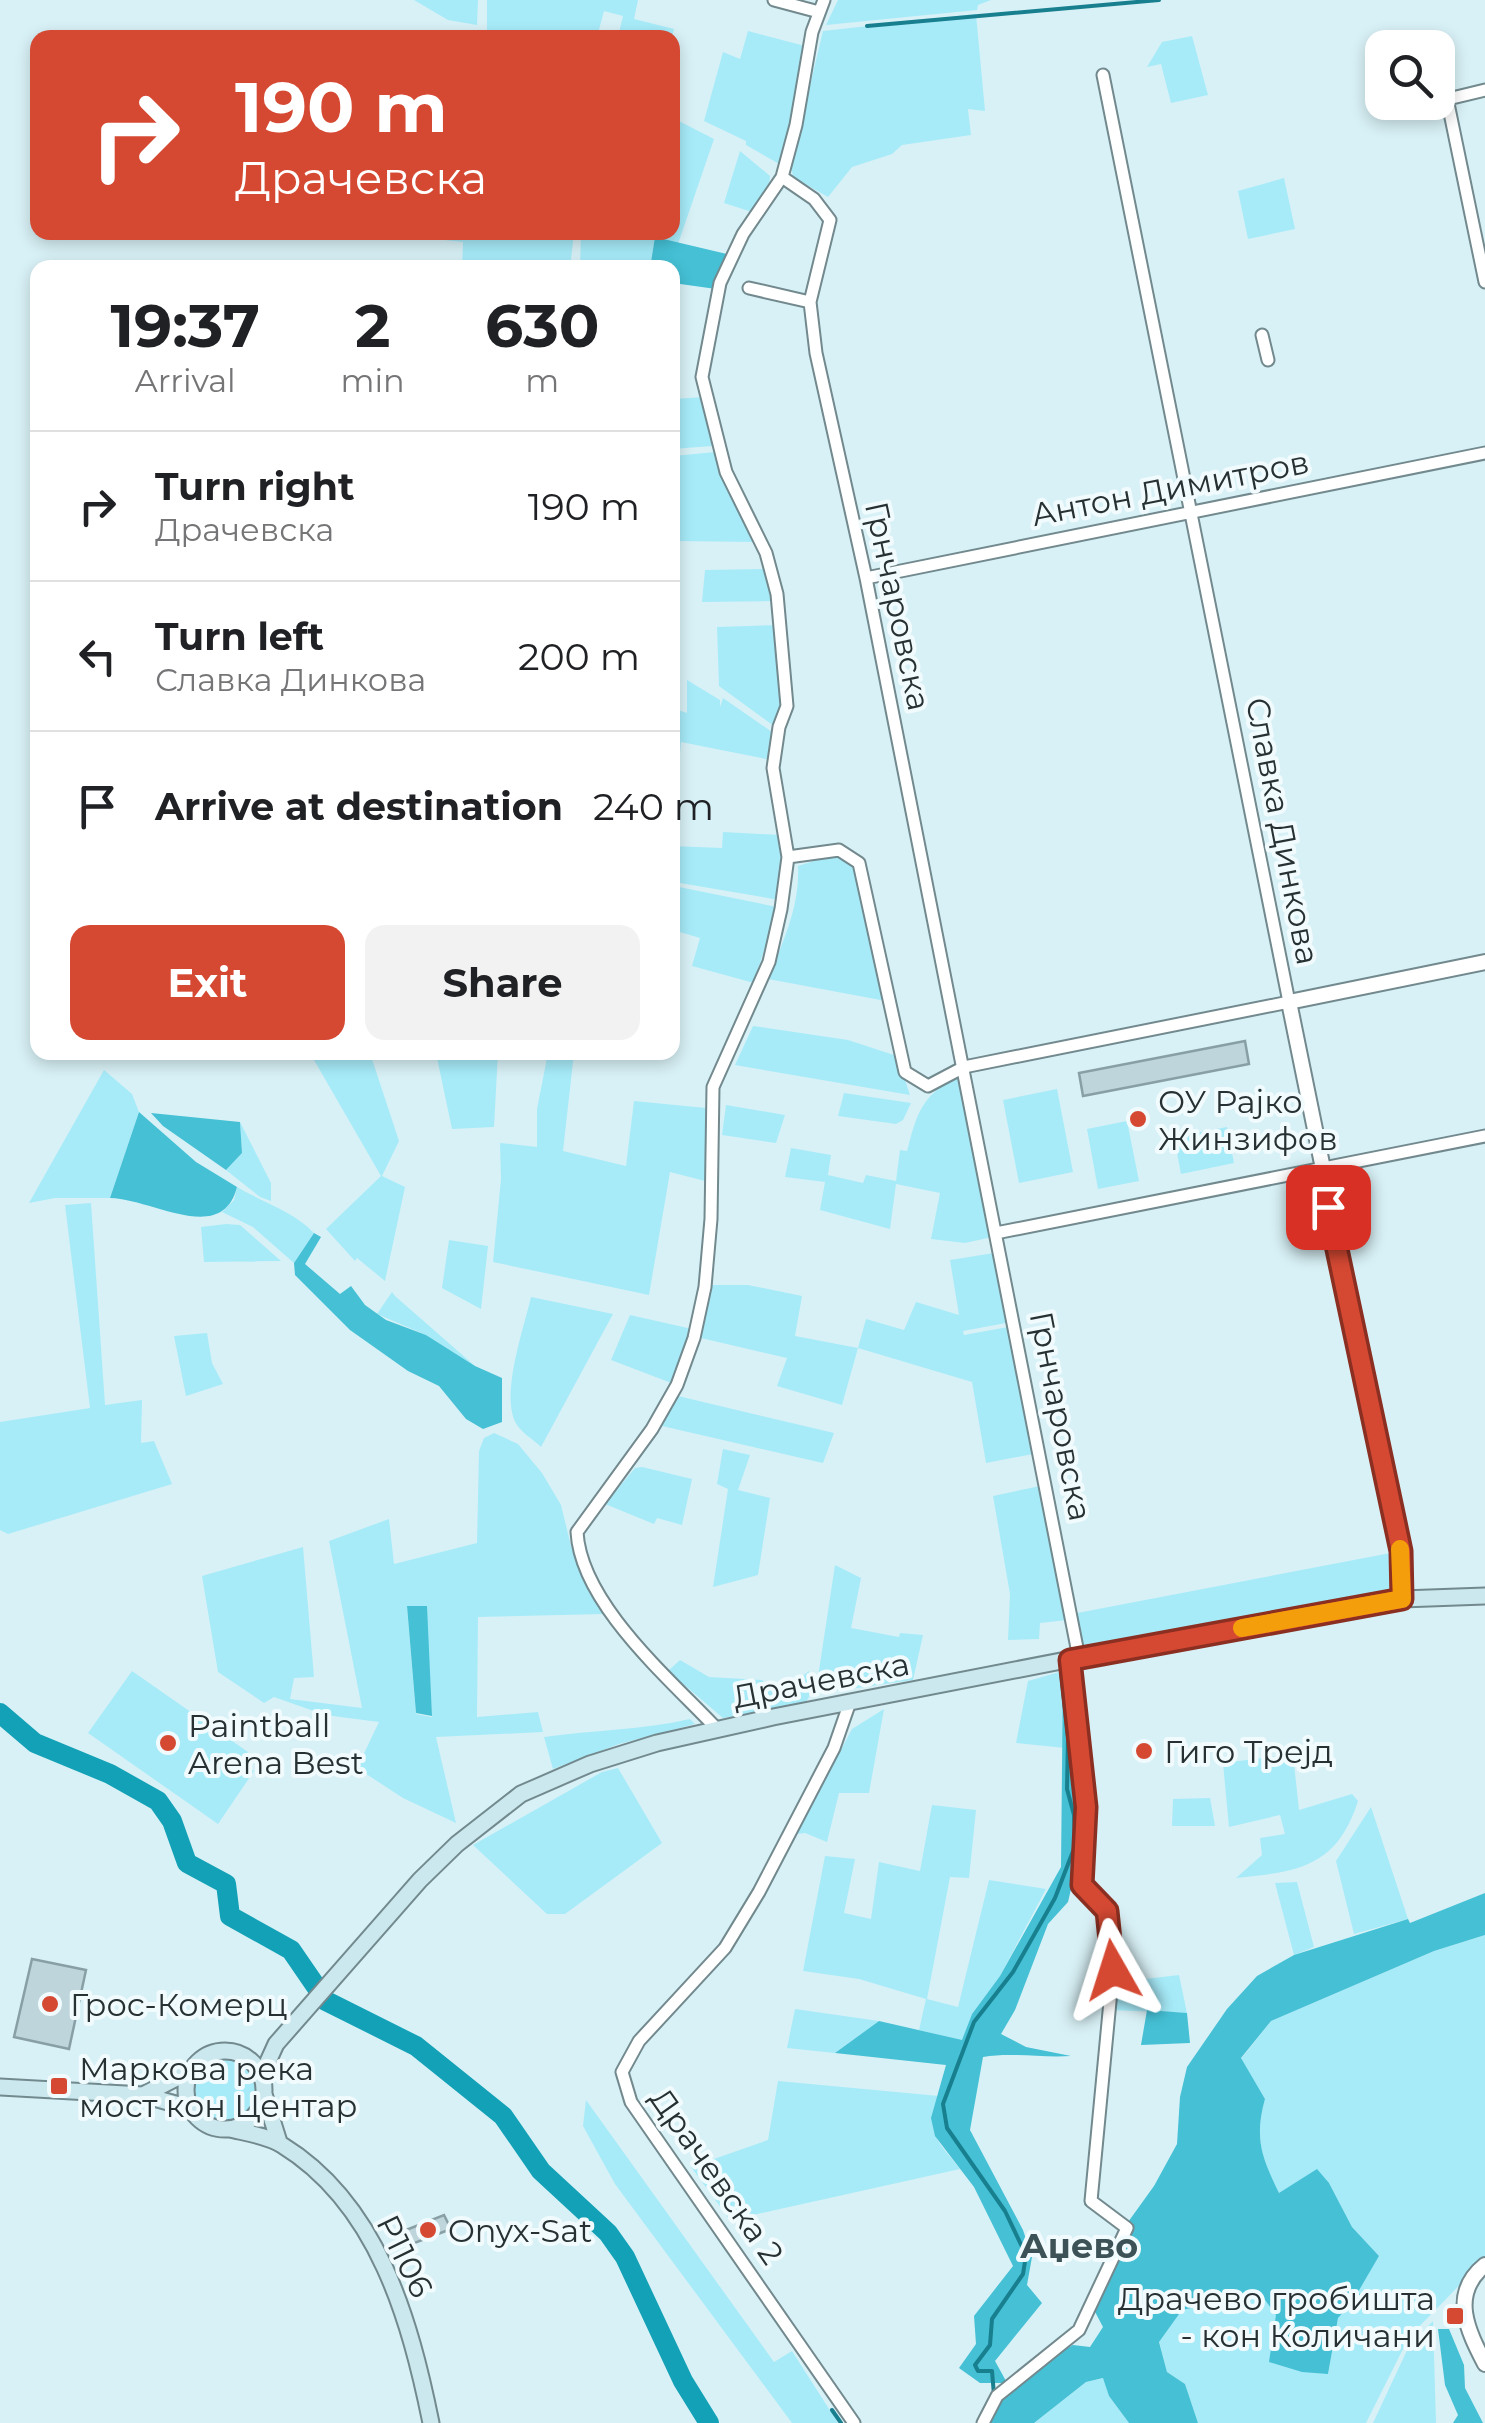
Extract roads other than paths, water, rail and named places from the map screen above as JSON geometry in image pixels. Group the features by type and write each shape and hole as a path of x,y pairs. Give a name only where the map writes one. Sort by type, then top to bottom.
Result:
{"main road":[{"name":"Драчевска","path":"262,2084 276,2044 457,1844 521,1794 590,1764 717,1730 1075,1659 1402,1599 1485,1596"},
{"name":"Драчевска","path":"243,2056 276,2044"},
{"path":"144,2095 215,2053 243,2056 262,2084 278,2142"},
{"path":"190,2108 186,2085 192,2070"},
{"path":"230,2129 251,2119 260,2107 262,2084"},
{"path":"0,2087 144,2095 190,2108 207,2125 278,2142"},
{"name":"P1106","path":"278,2142 334,2190 378,2252 406,2319 431,2423"}],"street":[{"path":"717,1730 599,1596 577,1532 650,1433 677,1384 694,1338 705,1287 711,1219 713,1087 770,962 788,857 774,768 779,727 787,706 777,594 766,553 726,472 702,378 720,283 744,234 782,177 822,6 774,0"},
{"name":"Славка Динкова","path":"1103,75 1404,1580 1402,1599"},
{"path":"1455,96 1485,90"},
{"path":"1452,120 1485,282"},
{"name":"Грнчаровска","path":"782,177 814,198 830,220 810,302 816,353 866,578 964,1068 1075,1659 1086,1807 1082,1885 1107,1911 1113,1970 1091,2202 1127,2228 1080,2330 997,2396 983,2423"},
{"path":"749,288 810,302"},
{"path":"1262,334 1268,360"},
{"name":"Антон Димитров","path":"866,578 1485,453"},
{"path":"788,857 840,850 856,859 905,1072 928,1086 964,1068 1485,962"},
{"path":"996,1233 1485,1136"},
{"path":"1320,1614 1333,1606 1384,1596 1404,1580"},
{"name":"Драчевска 2","path":"850,1702 834,1748 759,1892 725,1948 640,2041 622,2072 631,2102 854,2423"},
{"path":"1485,2265 1469,2286 1463,2313 1485,2364"}],"waterway":[{"path":"867,26 1159,0"},
{"path":"994,2395 992,2371 978,2371 975,2365 990,2345 992,2319 1023,2274 1026,2255 1005,2211 947,2128 943,2104 974,2022 1013,1972 1055,1898 1075,1846 1074,1815 1067,1789 1068,1737 1061,1672"},
{"path":"0,1713 35,1743 110,1774 158,1801 172,1821 187,1863 226,1884 230,1916 291,1950 326,2001 416,2046 503,2116 541,2171 608,2233 625,2257 683,2381 709,2423"},
{"path":"832,2410 841,2423"}],"place":[{"name":"ОУ Рајко Жинзифов","path":"1138,1119"},
{"name":"Paintball Arena Best","path":"168,1743"},
{"name":"Гиго Трејд","path":"1144,1751"},
{"name":"Грос-Комерц","path":"50,2004"},
{"name":"Маркова река мост кон Центар","path":"59,2086"},
{"name":"Onyx-Sat","path":"428,2230"},
{"name":"Драчево гробишта - кон Количани","path":"1455,2316"}],"district":[{"name":"Аџево","path":"1079,2245"}]}
